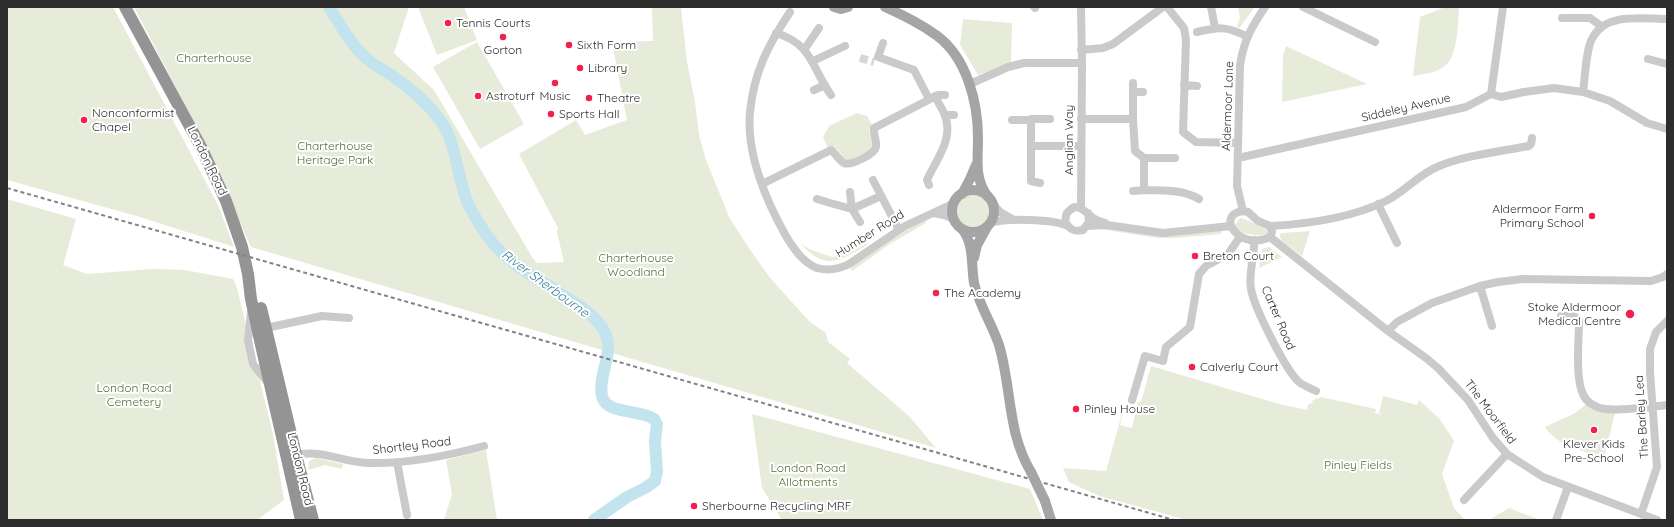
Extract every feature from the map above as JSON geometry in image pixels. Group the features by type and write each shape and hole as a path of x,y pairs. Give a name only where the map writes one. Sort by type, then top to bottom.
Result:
{"highway":[{"name":"London Road","path":"125,7 201,147 226,201 242,247 250,279 258,298 313,520"},
{"name":"London Road","path":"250,279 251,299 301,520"}],"main road":[{"path":"834,7 842,9 848,7"},
{"path":"885,7 903,15 936,35 952,52 970,84 977,120 977,161 979,182 990,200 994,215 977,245 973,265"},
{"path":"977,161 974,172 962,194 954,202 952,209 954,219 968,238 973,265 974,282 998,345 1003,363 1017,442 1025,462 1046,501 1051,520"},
{"path":"962,194 971,191 978,191 990,200"},
{"path":"963,230 974,232 981,231 989,225"}],"street":[{"path":"970,84 1008,67 1024,63 1082,63 1081,7"},
{"path":"1082,50 1103,48 1113,44 1163,7"},
{"path":"1167,7 1184,28 1186,40 1183,132 1186,136 1196,142 1238,143"},
{"path":"1212,7 1216,28"},
{"name":"Aldermoor Lane","path":"1243,211 1238,186 1240,65 1242,48 1246,36 1265,7"},
{"path":"1303,7 1375,42"},
{"path":"1503,7 1491,94 1501,97 1554,88 1584,92 1610,101 1647,123 1667,129"},
{"name":"Humber Road","path":"790,12 776,33 761,62 754,83 749,114 754,159 765,197 774,216 790,242 804,260 816,268 842,268 899,230 954,202"},
{"path":"1562,18 1590,18 1601,26"},
{"path":"1584,92 1592,37 1601,26 1616,20 1667,19"},
{"path":"804,50 820,28"},
{"path":"1197,32 1216,28 1231,29 1246,36"},
{"path":"776,33 784,35 804,50 813,61 831,95"},
{"path":"883,43 876,59 914,70 932,98 949,115 946,142 927,180 929,186"},
{"path":"813,61 845,46"},
{"path":"1648,59 1667,64"},
{"name":"Anglian Way","path":"1081,208 1080,146 1082,63"},
{"path":"1133,83 1135,151 1144,158 1175,158"},
{"path":"814,90 825,85"},
{"path":"1184,85 1197,86"},
{"path":"1133,92 1143,92"},
{"name":"Siddeley Avenue","path":"1238,158 1466,106 1491,94"},
{"path":"762,184 831,150 845,163 850,164 862,159 874,151 876,147 873,133 874,128 932,98 945,95"},
{"path":"1012,120 1050,119"},
{"path":"1081,119 1133,119"},
{"path":"1031,120 1031,146 1028,184 1040,183"},
{"path":"1270,226 1272,232 1270,237 1264,240 1254,240 1240,237 1235,233 1231,226 1232,217 1243,211 1248,212 1258,221 1270,226 1315,223 1378,204 1437,167 1458,160 1529,146 1532,138"},
{"path":"1031,146 1080,146"},
{"path":"1144,158 1144,190"},
{"path":"873,180 899,230"},
{"path":"1133,191 1181,191 1199,199"},
{"path":"850,192 852,209 860,222"},
{"path":"817,200 852,209 881,196"},
{"path":"990,200 1000,212 1016,220"},
{"path":"1378,204 1397,243"},
{"path":"1046,221 1061,217 1072,208 1081,208 1097,220 1107,225"},
{"path":"933,213 954,219"},
{"path":"1087,226 1090,218 1088,213"},
{"path":"1066,214 1065,220 1068,226"},
{"path":"989,225 1005,220 1046,221 1068,226 1075,231 1079,231 1087,226 1107,225 1163,233 1231,226"},
{"path":"1132,400 1145,356 1163,361 1166,347 1190,327 1199,274 1206,266 1228,254 1240,237"},
{"name":"The Moorfield","path":"1270,237 1388,331 1426,358 1450,380 1468,400 1493,438 1507,454 1533,472 1568,487 1657,520"},
{"name":"Carter Road","path":"1254,240 1255,251 1250,282 1253,296 1285,364 1300,382 1316,391"},
{"path":"1388,331 1397,322 1432,303 1480,286 1523,279 1651,281 1667,274"},
{"path":"1480,286 1492,326"},
{"path":"266,328 322,316 349,318"},
{"path":"1560,316 1574,316 1579,320 1579,381 1583,395 1587,400 1592,404 1605,409 1667,405"},
{"name":"The Barley Lea","path":"1641,514 1657,467 1650,349 1656,332 1667,321"},
{"name":"Shortley Road","path":"296,454 310,452 348,461 368,463 397,462 449,454 484,446"},
{"path":"1464,500 1507,454"},
{"path":"397,462 407,515"},
{"path":"1556,520 1568,487"}],"green space":[{"path":"7,7 113,7 218,205 234,247 140,217 7,180"},
{"name":"Charterhouse Heritage Park","path":"134,7 409,7 394,53 434,90 532,257 537,263 564,262 557,232 558,228 519,154 576,120 585,135 627,120 612,42 653,41 652,7 681,7 687,62 695,102 699,135 706,160 730,219 771,279 810,322 826,333 828,342 850,359 847,363 909,416 936,448 251,247 203,140"},
{"name":"Tennis Courts","path":"418,7 464,7 477,40 437,55"},
{"path":"1238,7 1255,7 1239,28 1237,27 1240,17"},
{"path":"1445,7 1459,7 1458,30 1453,55 1445,66 1438,70 1413,76 1420,17"},
{"path":"963,19 1012,23 1011,63 978,75 960,45"},
{"name":"Astroturf","path":"477,42 524,124 480,149 433,67"},
{"path":"1286,46 1367,84 1282,102 1283,56"},
{"path":"857,113 867,116 873,127 869,129 873,147 861,155 847,161 837,149 829,150 823,137 829,126"},
{"path":"970,195 976,195 985,199 989,211 985,223 976,227 970,227 961,223 957,214 957,208 961,199"},
{"name":"London Road Cemetery","path":"7,199 76,219 63,265 87,274 152,269 185,270 233,279 237,288 273,434 284,500 257,520 7,520"},
{"path":"1240,218 1267,230 1267,234 1252,235 1237,230 1235,225"},
{"path":"925,220 926,223 890,244 852,271 850,268 896,236"},
{"path":"1100,227 1222,231 1221,234 1157,238 1100,229"},
{"path":"1310,231 1302,256 1282,241 1280,237 1280,234 1283,233"},
{"path":"869,242 862,248 845,257 832,261 820,259 801,244 809,249 832,257 846,255"},
{"path":"1269,247 1282,257 1259,268 1262,249"},
{"name":"Pinley Fields","path":"1151,366 1279,404 1307,410 1308,404 1321,397 1376,409 1375,413 1383,415 1379,413 1383,396 1417,405 1419,400 1439,418 1454,441 1442,474 1454,508 1465,520 1187,520 1099,496 1069,482 1063,468 1106,471 1126,399 1120,425 1132,428 1138,402 1141,402"},
{"path":"1589,402 1616,409 1604,458 1572,447 1556,439 1545,427 1575,413"},
{"name":"London Road Allotments","path":"752,414 1030,489 1043,520 782,520 762,488"},
{"path":"486,450 497,520 444,520 452,494 446,460"},
{"path":"316,458 343,464 342,469 325,465 308,470 309,461"},
{"path":"1509,508 1540,520 1489,520"}],"waterway":[{"name":"River Sherbourne","path":"329,7 355,47 372,63 398,80 424,101 440,120 451,141 467,202 482,228 495,246 520,267 587,311 601,326 606,335 608,344 608,352 601,387 602,396 605,402 617,409 648,416 654,419 657,424 655,441 657,472 655,481 627,497 594,520"}],"tunnel":[{"path":"860,58 874,62"}],"railway":[{"path":"7,188 1174,520"}],"place":[{"name":"Tennis Courts","path":"448,23"},
{"name":"Gorton","path":"503,37"},
{"name":"Sixth Form","path":"569,45"},
{"name":"Library","path":"580,68"},
{"name":"Music","path":"555,83"},
{"name":"Astroturf","path":"478,96"},
{"name":"Theatre","path":"589,98"},
{"name":"Sports Hall","path":"551,114"},
{"name":"Nonconformist Chapel","path":"84,120"},
{"name":"Aldermoor Farm Primary School","path":"1592,216"},
{"name":"Breton Court","path":"1195,256"},
{"name":"The Academy","path":"936,293"},
{"name":"Stoke Aldermoor Medical Centre","path":"1630,314"},
{"name":"Calverly Court","path":"1192,367"},
{"name":"Pinley House","path":"1076,409"},
{"name":"Klever Kids Pre-School","path":"1594,430"},
{"name":"Sherbourne Recycling MRF","path":"694,506"}],"park label":[{"name":"Charterhouse","path":"214,58"},
{"name":"Charterhouse Woodland","path":"636,265"}]}
